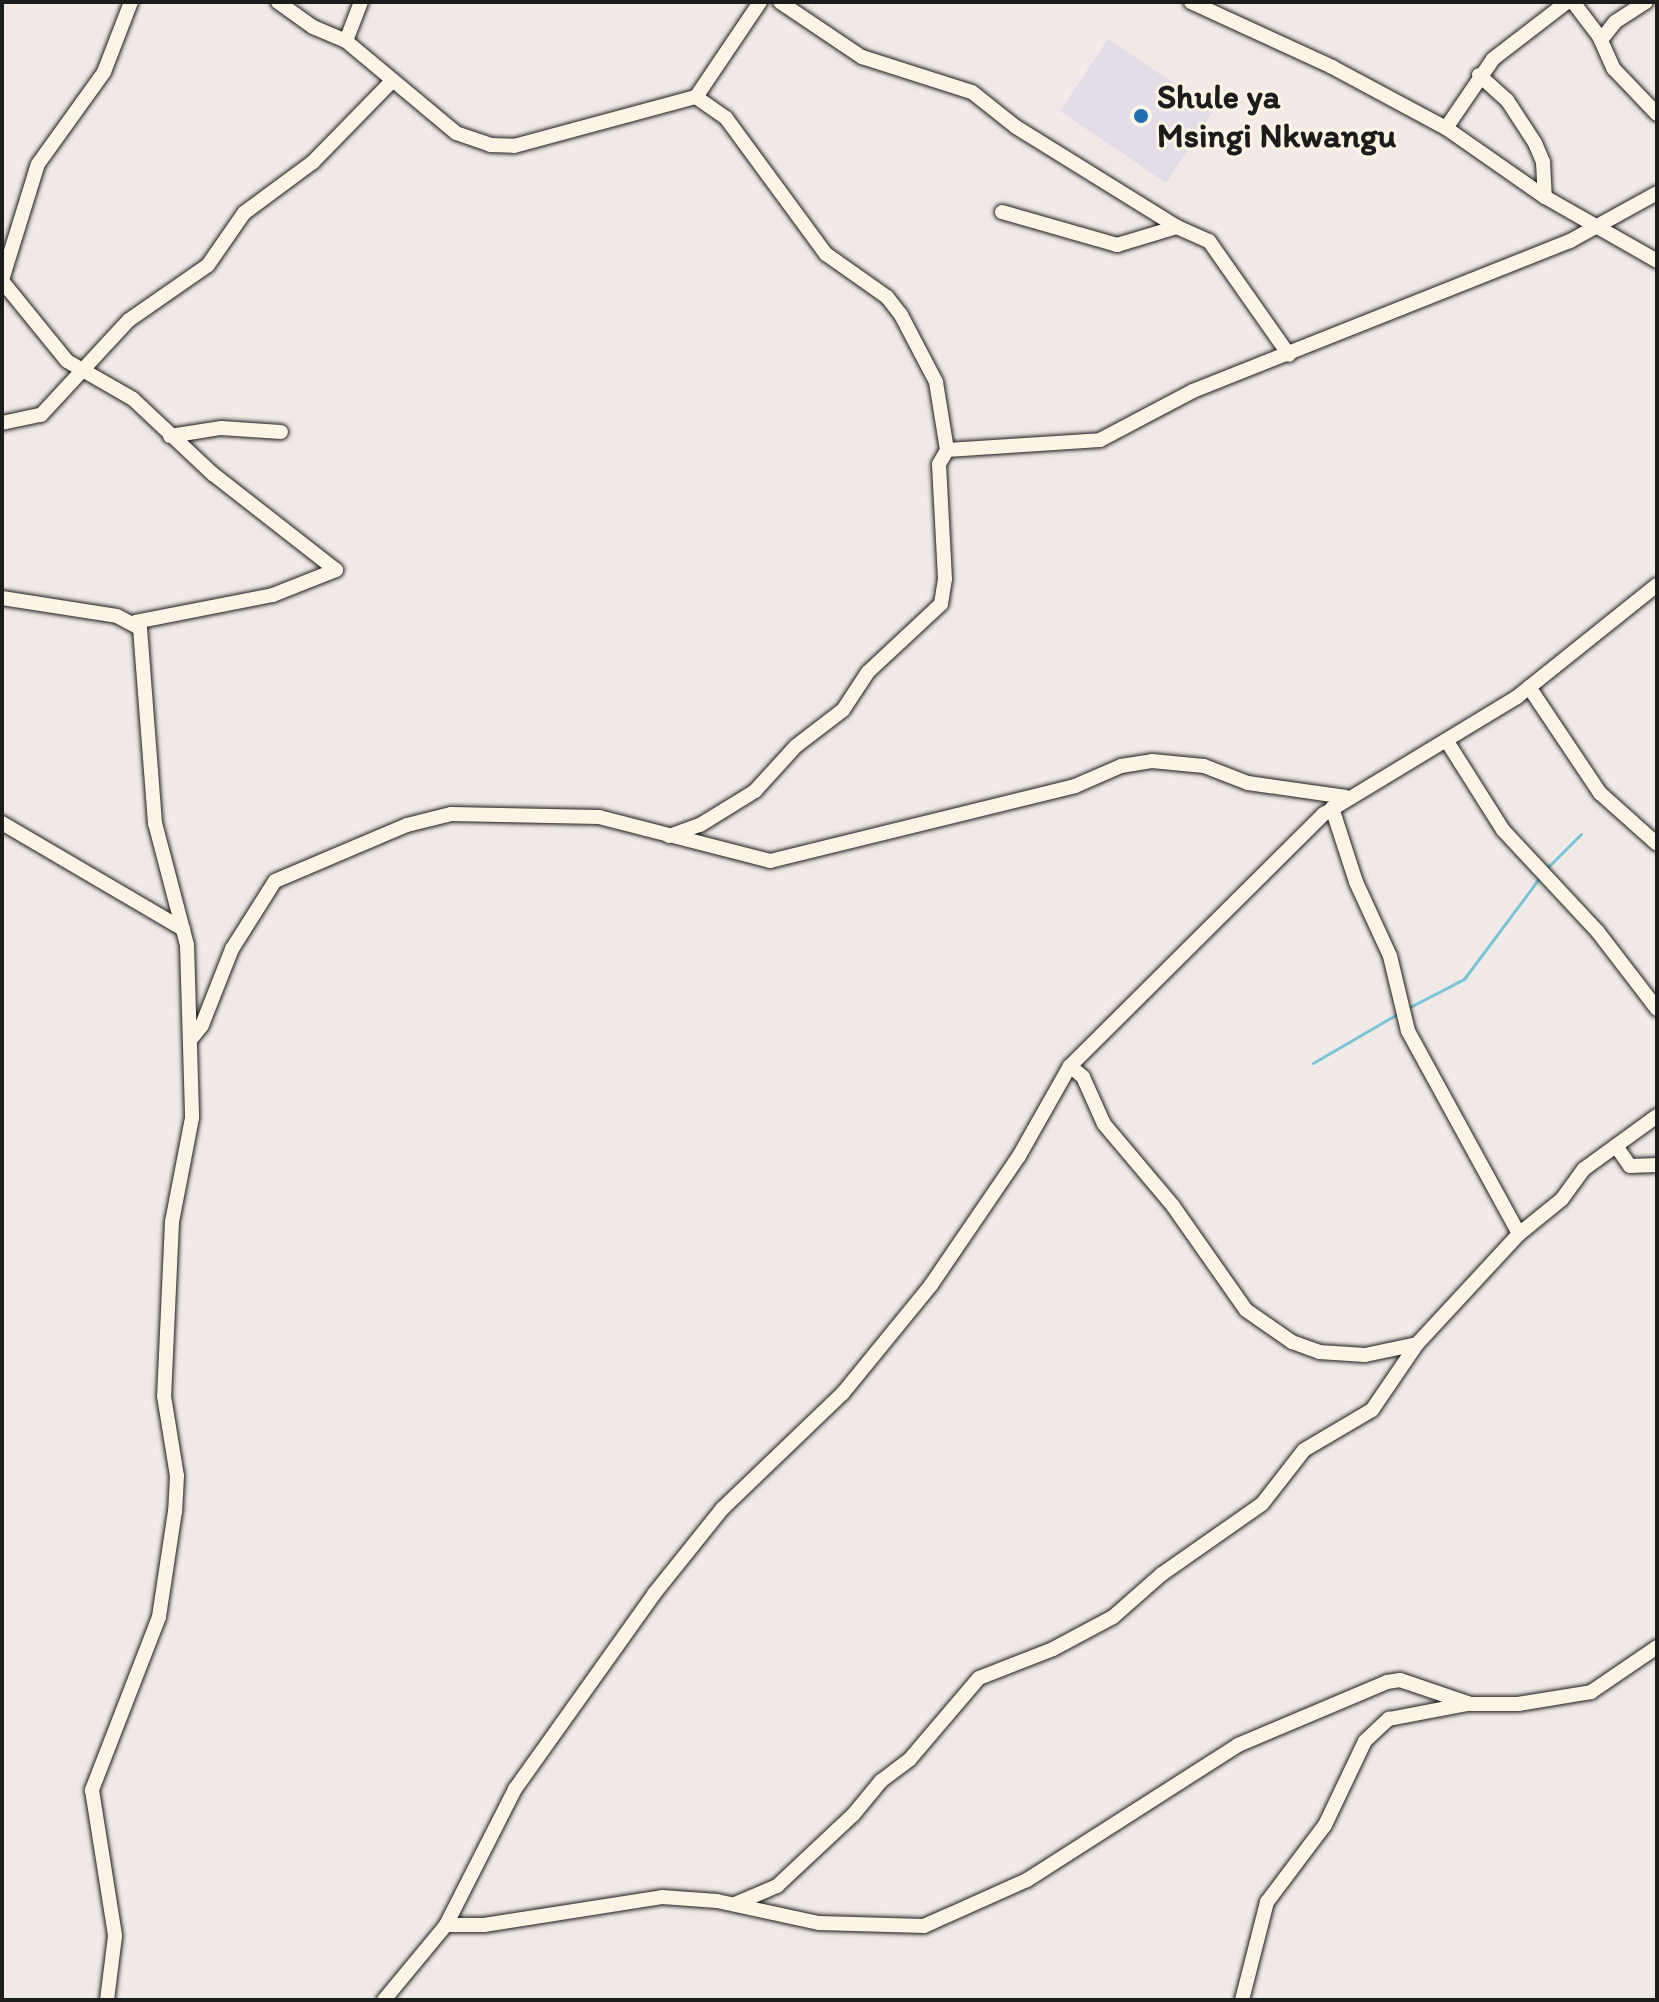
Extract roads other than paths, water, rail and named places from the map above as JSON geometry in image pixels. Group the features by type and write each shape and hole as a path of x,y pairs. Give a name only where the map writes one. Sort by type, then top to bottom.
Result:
{"street":[{"path":"2,598 136,622 273,595 336,570 170,436 133,399 55,351 2,281 8,235 38,164 104,72 131,2"},
{"path":"278,2 313,27 346,41 456,133 490,145 514,146 596,127 696,97 760,2"},
{"path":"346,41 361,2"},
{"path":"780,2 862,57 972,92 1027,134 1177,227 1216,246 1289,355"},
{"path":"1191,2 1332,67 1446,128 1545,197 1657,261"},
{"path":"1446,128 1479,75 1567,2"},
{"path":"1573,2 1601,40 1620,77 1657,114"},
{"path":"1601,40 1615,22 1646,2"},
{"path":"1479,75 1507,100 1535,143 1545,170 1545,197"},
{"path":"2,423 41,415 129,320 208,265 244,213 313,162 392,81"},
{"path":"669,836 700,825 755,791 796,746 843,710 868,672 941,604 945,579 939,464 947,450 936,382 901,315 887,297 826,254 745,142 712,105 696,97"},
{"path":"947,450 1100,440 1193,391 1289,355 1595,226 1657,193"},
{"path":"1002,212 1117,245 1177,227"},
{"path":"170,436 221,428 281,432"},
{"path":"384,2000 446,1925 536,1756 708,1526 843,1393 931,1285 1002,1183 1070,1066 1224,907 1332,808 1346,797 1448,743 1529,687 1657,585"},
{"path":"107,2000 115,1936 92,1790 159,1617 170,1556 177,1476 164,1396 172,1222 192,1118 183,929 155,823 144,704 145,644 136,622"},
{"path":"1529,687 1600,793 1657,844"},
{"path":"1448,743 1475,791 1532,865 1598,932 1657,1009"},
{"path":"190,1040 266,892 309,864 407,825 466,812 528,819 599,817 770,861 1075,786 1121,766 1152,761 1204,766 1248,783 1346,797"},
{"path":"1332,808 1356,882 1390,956 1408,1031 1465,1132 1491,1191 1519,1234"},
{"path":"2,823 183,929"},
{"path":"1070,1066 1083,1077 1104,1124 1173,1206 1246,1310 1292,1342 1319,1352 1365,1355 1417,1344"},
{"path":"735,1904 777,1886 853,1815 881,1781 910,1759 979,1678 1053,1649 1113,1617 1162,1574 1254,1512 1304,1450 1372,1410 1417,1344 1519,1234 1562,1199 1593,1160 1657,1116"},
{"path":"1616,1146 1630,1166 1657,1165"},
{"path":"1242,2000 1267,1902 1325,1825 1374,1730 1398,1716 1471,1704 1518,1704 1591,1692 1657,1647"},
{"path":"446,1925 484,1925 642,1897 735,1904 819,1923 924,1926 1027,1880 1238,1745 1387,1682 1400,1680 1471,1704"}],"waterway":[{"path":"1547,868 1581,834"},
{"path":"1406,1009 1464,979 1540,877"},
{"path":"1313,1063 1399,1013"}],"place":[{"name":"Shule ya Msingi Nkwangu","path":"1141,116"}]}
